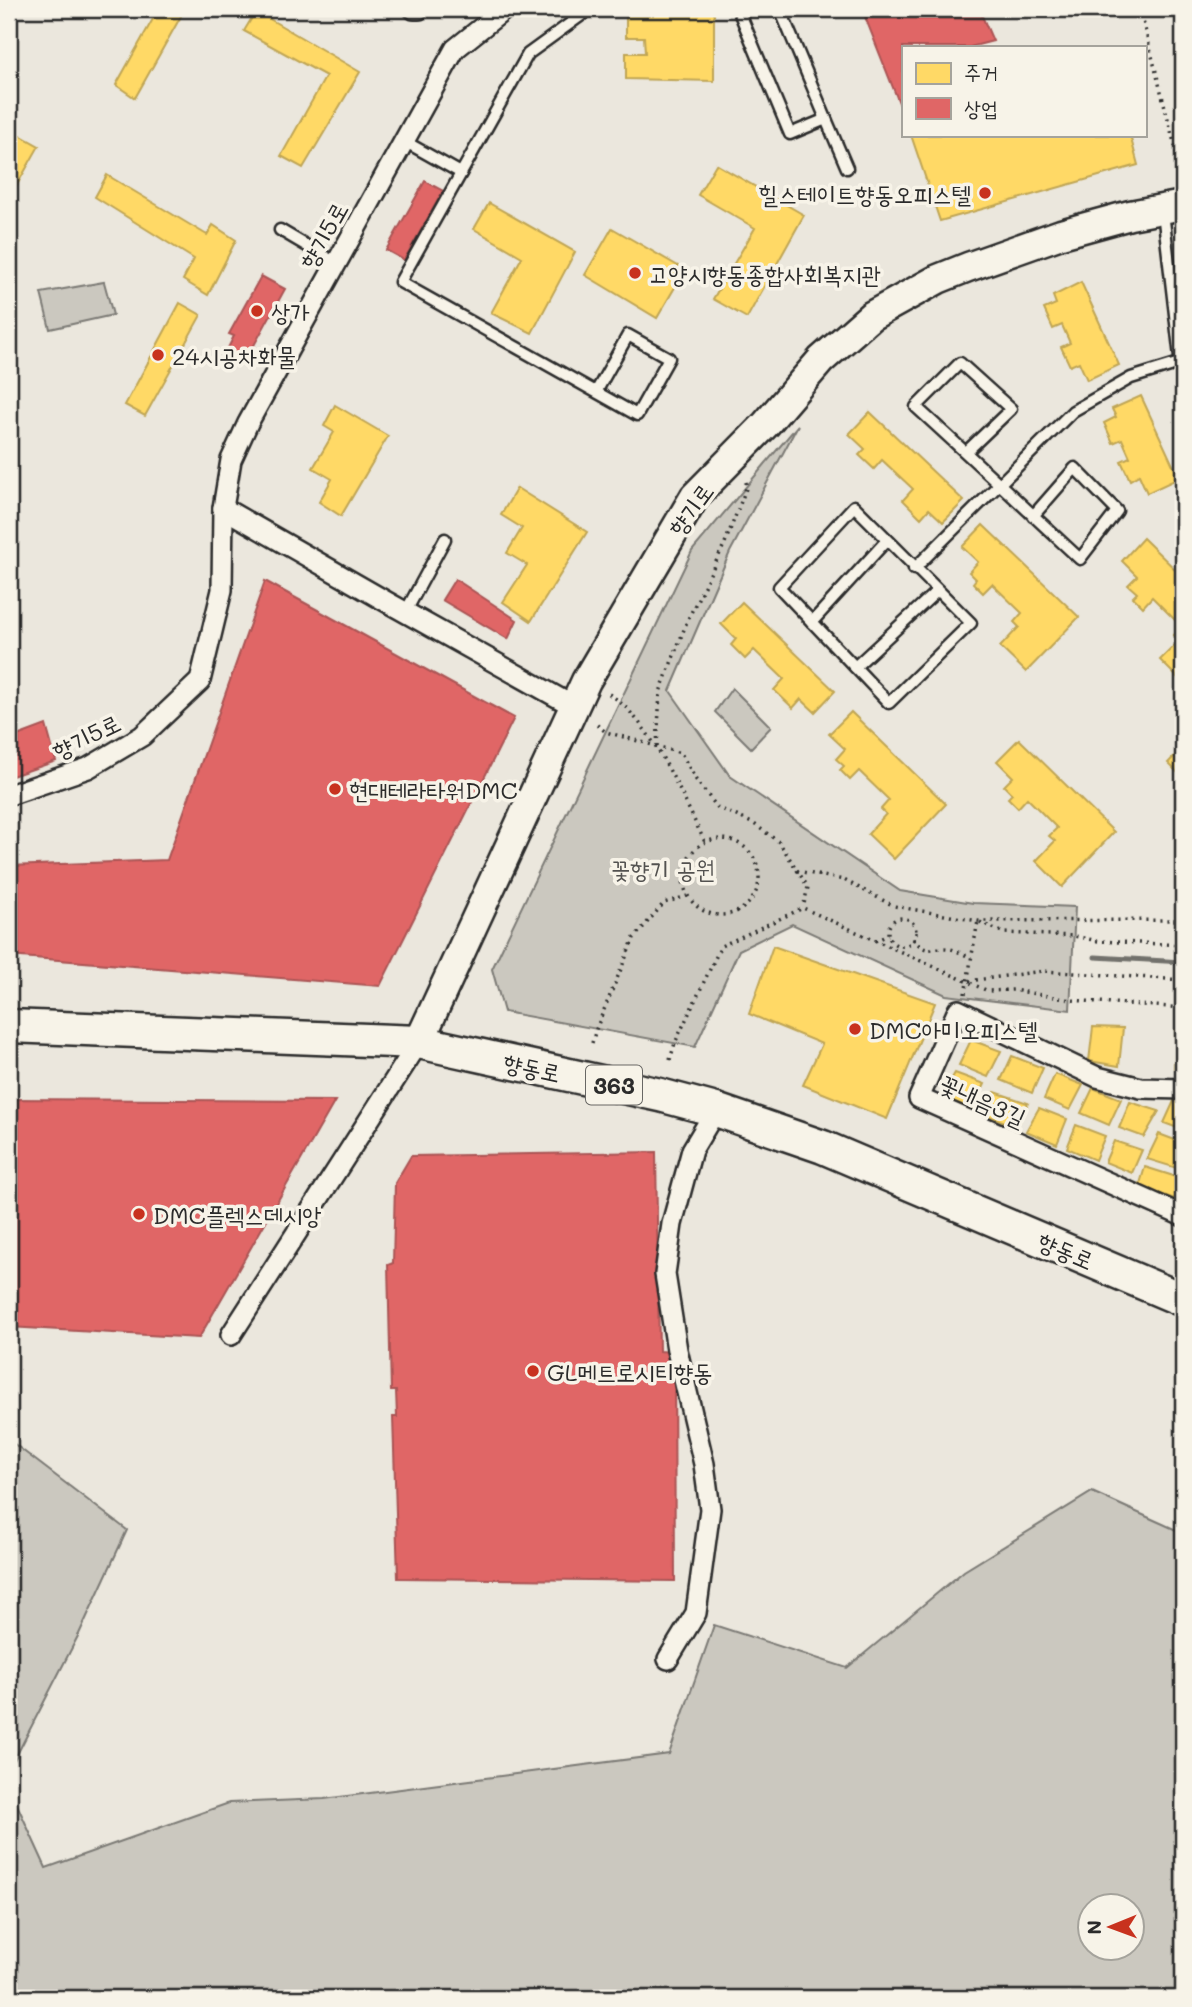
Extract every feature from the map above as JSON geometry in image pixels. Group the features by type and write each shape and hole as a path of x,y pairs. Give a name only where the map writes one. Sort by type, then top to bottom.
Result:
{"main road":[{"name":"향기로","path":"419,1042 573,706 618,623 695,496 766,424 821,360 871,316 938,278 968,267 1061,234 1173,206"},
{"name":"향동로","path":"9,1026 419,1042 660,1095 716,1110 823,1147 1183,1300"}],"street":[{"path":"414,9 419,9"},
{"name":"향기5로","path":"9,795 88,768 142,736 200,681 222,590 223,508 231,460 236,447 455,49 505,9"},
{"path":"223,508 573,706"},
{"path":"958,1010 1097,1077 1140,1088 1183,1088"},
{"name":"꽃내음3길","path":"958,1010 919,1098 1183,1215"},
{"path":"231,1335 419,1042"},
{"path":"668,1659 696,1613 710,1509 704,1464 677,1350 664,1274 672,1224 692,1150 716,1110"}],"lane":[{"path":"590,9 528,54 400,282 596,392 637,415 669,358 628,335 596,392"},
{"path":"738,9 790,134 826,119"},
{"path":"780,9 847,168"},
{"path":"404,141 461,173"},
{"path":"1173,206 1183,383"},
{"path":"280,230 335,263"},
{"path":"915,569 1073,411 1131,378 1182,361"},
{"path":"966,452 1011,409 960,363 916,407 966,452 1033,516 1080,559 1117,511 1075,468 1033,516"},
{"path":"854,506 887,540 971,623 889,703 779,587 854,506"},
{"path":"405,612 445,539"},
{"path":"812,621 887,540"},
{"path":"855,667 937,591"}],"path":[{"path":"1140,9 1183,178"},
{"path":"657,746 660,692 688,619 743,497 747,486 744,473"},
{"path":"609,694 621,701 657,746 705,842"},
{"path":"597,725 606,732 681,753 696,780 717,807 754,824 779,842 808,887 803,908"},
{"path":"730,840 750,853 756,864 757,889 751,900 742,908 718,915 706,912 688,895 683,872 695,849 705,842 730,840"},
{"path":"797,871 844,880 894,906 978,921 1183,920"},
{"path":"592,1043 634,939 664,903 688,895"},
{"path":"670,1060 720,946 803,908 988,990 1013,990 1071,1000 1183,1008"},
{"path":"904,918 906,908"},
{"path":"904,918 915,926 916,931 910,943 902,945 893,942 888,930 895,919 904,918"},
{"path":"978,921 1004,933 1183,945"},
{"path":"958,1010 965,996 978,921"},
{"path":"875,941 888,935"},
{"path":"913,939 920,947 932,951 945,948 971,958"},
{"path":"967,982 1043,971 1183,980"}],"green space":[{"path":"104,282 113,315 50,329 41,293"},
{"name":"꽃향기 공원","path":"798,425 730,552 670,691 730,776 900,891 973,903 1075,907 1070,1010 946,995 792,924 739,950 695,1047 504,1012 492,969 692,551"},
{"path":"732,688 771,727 751,748 715,712"},
{"path":"9,1440 127,1530 79,1634 9,1770"},
{"path":"1092,1492 1183,1533 1183,1998 9,1998 9,1787 46,1868 229,1803 324,1799 669,1754 714,1625 847,1668 964,1571"}],"building: 주거":[{"path":"156,9 185,9 135,98 116,85 158,10"},
{"path":"714,9 714,81 626,79 626,53 645,53 644,37 626,37 626,12"},
{"path":"256,11 360,72 303,168 281,156 326,76 244,31"},
{"path":"9,129 39,146 9,199"},
{"name":"힐스테이트향동오피스텔","path":"911,136 1130,136 1138,165 940,221"},
{"path":"716,164 804,215 747,318 713,299 755,228 698,195"},
{"path":"107,175 207,235 213,225 236,240 208,295 183,280 194,259 95,197"},
{"path":"489,203 575,252 532,333 491,313 522,257 474,229"},
{"name":"고양시향동종합사회복지관","path":"612,228 685,270 657,318 585,275"},
{"path":"1081,282 1119,365 1087,380 1079,362 1070,366 1061,347 1070,343 1062,325 1053,329 1044,309 1056,304 1053,296"},
{"path":"180,303 201,315 145,416 125,405"},
{"path":"1141,396 1179,478 1147,493 1139,475 1130,480 1121,461 1130,457 1122,439 1113,443 1104,423 1116,417 1112,409"},
{"path":"335,405 388,436 341,516 319,502 332,479 313,468 334,432 324,426"},
{"path":"870,412 964,501 943,522 929,509 921,518 903,500 913,489 882,460 874,469 859,455 865,449 849,434"},
{"path":"517,488 587,532 531,621 503,602 527,565 507,553 522,528 501,515"},
{"path":"983,525 1079,617 1026,672 1000,647 1019,627 1014,622 1022,613 992,584 983,593 973,583 976,579 969,572 978,562 962,547"},
{"path":"1143,538 1183,577 1183,683 1160,660 1179,641 1174,635 1182,627 1152,597 1143,607 1133,597 1137,593 1128,585 1137,576 1122,561"},
{"path":"742,602 835,691 815,712 801,699 793,708 774,690 784,679 754,650 745,659 731,645 736,639 721,624"},
{"path":"851,712 946,804 894,859 868,834 886,814 881,809 889,800 859,771 850,780 840,770 844,766 836,759 845,749 829,734"},
{"path":"1019,739 1114,832 1062,887 1036,861 1055,841 1049,836 1057,828 1027,798 1018,808 1008,798 1012,794 1004,786 1013,777 997,761"},
{"path":"1183,747 1183,778 1168,763"},
{"name":"DMC아미오피스텔","path":"773,946 935,1003 887,1119 803,1085 822,1044 749,1014"},
{"path":"1093,1027 1123,1028 1119,1066 1089,1061"},
{"path":"1176,1030 1183,1031 1183,1068 1174,1068"},
{"path":"971,1040 1001,1051 988,1077 959,1065"},
{"path":"1012,1056 1043,1068 1032,1093 1001,1080"},
{"path":"955,1073 985,1084 973,1109 941,1097"},
{"path":"1055,1074 1083,1085 1070,1110 1044,1099"},
{"path":"1093,1088 1121,1099 1109,1125 1081,1113"},
{"path":"995,1092 1028,1103 1017,1127 984,1114"},
{"path":"1174,1101 1183,1104 1183,1130 1164,1123"},
{"path":"1130,1102 1159,1111 1144,1137 1119,1128"},
{"path":"1039,1108 1067,1119 1057,1144 1026,1131"},
{"path":"1076,1125 1105,1136 1095,1160 1067,1148"},
{"path":"1159,1134 1183,1143 1183,1170 1147,1159"},
{"path":"1114,1141 1142,1150 1132,1173 1105,1162"},
{"path":"1145,1167 1183,1179 1175,1199 1139,1187"}],"building: 상업":[{"path":"862,9 979,9 993,41 974,46 902,46 902,110"},
{"path":"425,181 443,191 404,260 386,250"},
{"name":"상가","path":"261,276 285,289 246,360 227,350 234,336 229,334"},
{"path":"455,579 517,620 508,639 442,600"},
{"name":"현대테라타워DMC","path":"265,581 514,718 380,986 9,956 9,866 167,860"},
{"path":"46,725 56,761 9,777 9,739"},
{"name":"DMC플렉스데시앙","path":"9,1099 335,1101 199,1338 9,1327"},
{"name":"GL메트로시티향동","path":"656,1152 659,1351 674,1352 675,1581 398,1578 393,1417 397,1417 396,1391 391,1391 388,1265 393,1263 395,1183 411,1156"}],"waterway":[{"path":"1095,957 1183,962"}],"place":[{"name":"힐스테이트향동오피스텔","path":"985,193"},
{"name":"고양시향동종합사회복지관","path":"635,273"},
{"name":"상가","path":"257,311"},
{"name":"24시공차화물","path":"158,355"},
{"name":"현대테라타워DMC","path":"335,789"},
{"name":"DMC아미오피스텔","path":"855,1029"},
{"name":"DMC플렉스데시앙","path":"139,1214"},
{"name":"GL메트로시티향동","path":"533,1371"}]}
